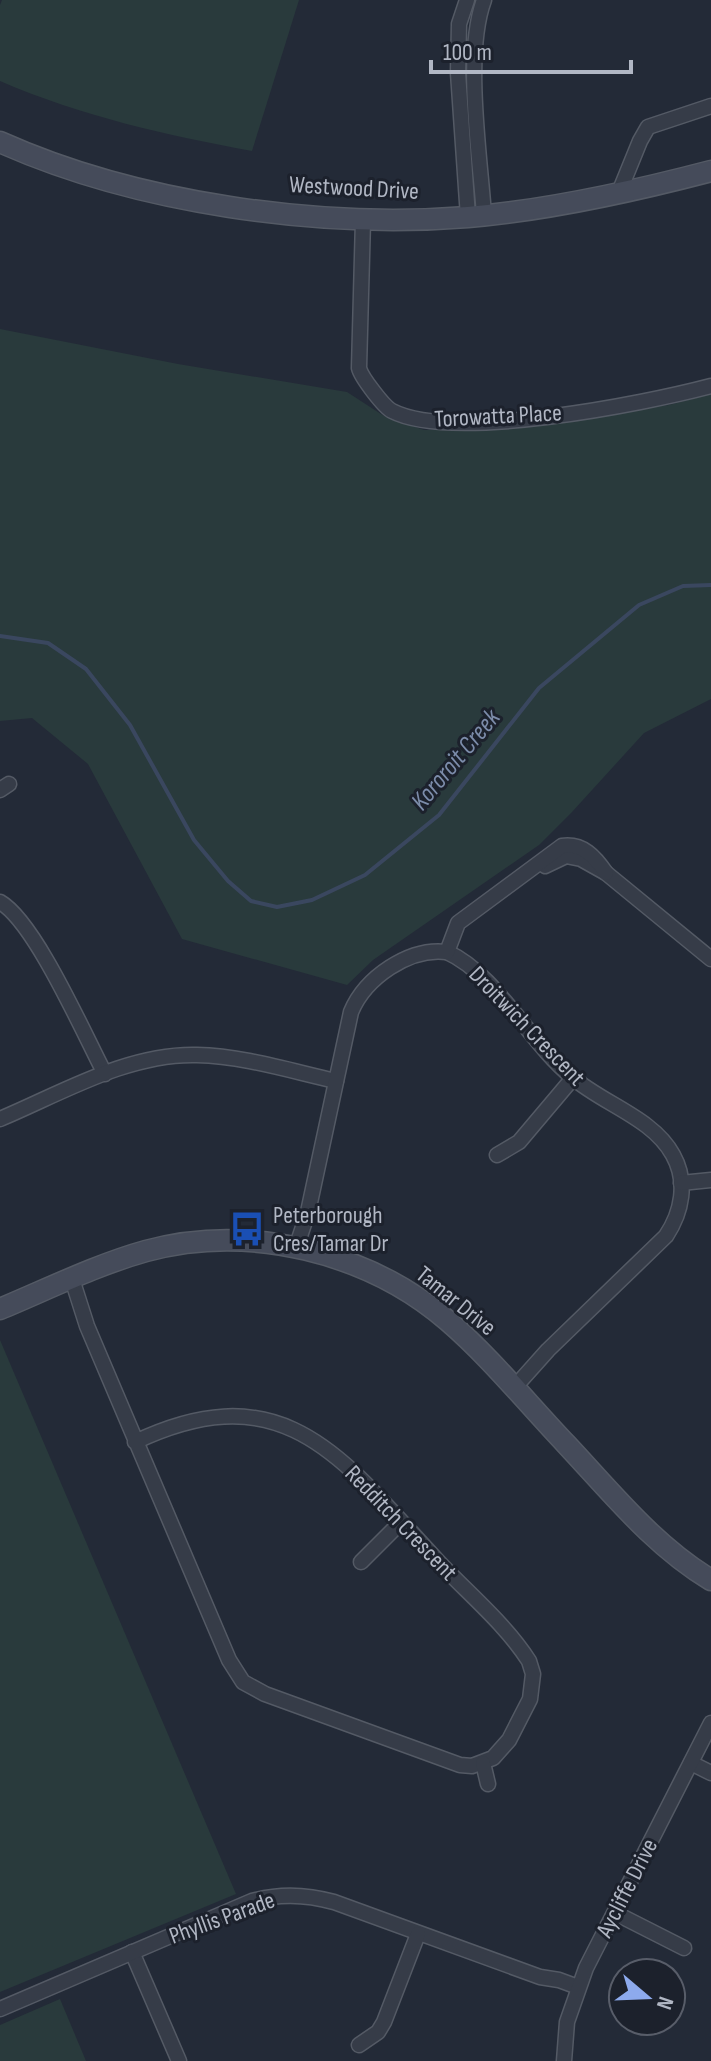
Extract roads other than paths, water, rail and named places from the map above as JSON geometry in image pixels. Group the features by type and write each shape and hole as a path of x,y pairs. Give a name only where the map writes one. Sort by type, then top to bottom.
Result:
{"street":[{"path":"467,0 459,24 458,73 476,216"},
{"path":"476,216 474,72 476,36 484,0"},
{"path":"618,195 648,127 711,106"},
{"name":"Westwood Drive","path":"0,142 37,158 146,189 217,204 363,220 476,216 618,195 711,171"},
{"name":"Torowatta Place","path":"363,220 359,368 361,376 382,404 393,412 429,422 449,423 528,418 595,410 711,386"},
{"path":"300,1249 309,1225 308,1212 351,1012 363,990 408,958 428,952 447,952 458,923 525,875 575,851 711,959"},
{"path":"0,902 13,910 29,932 105,1074"},
{"name":"Droitwich Crescent","path":"447,952 476,971 557,1064 573,1078 657,1134 674,1157 681,1183"},
{"path":"0,1119 105,1074 150,1059 199,1055 249,1061 336,1081"},
{"path":"497,1155 519,1142 573,1078"},
{"path":"511,1385 666,1236 678,1213 681,1183 711,1180"},
{"name":"Tamar Drive","path":"0,1309 124,1258 170,1246 235,1241 300,1249 351,1264 411,1294 447,1320 651,1534 679,1559 711,1580"},
{"path":"67,1281 229,1660 243,1682 265,1694 448,1762 472,1766 483,1763 488,1784"},
{"name":"Redditch Crescent","path":"135,1442 165,1427 211,1416 237,1415 289,1426 327,1448 401,1522 529,1661 533,1674 530,1699 509,1740 493,1758 483,1763"},
{"path":"361,1562 401,1522"},
{"name":"Aycliffe Drive","path":"564,2061 567,2022 576,1991 711,1723"},
{"path":"691,1763 711,1773"},
{"name":"Phyllis Parade","path":"0,2009 252,1901 281,1895 317,1897 540,1977 559,1980 576,1991"},
{"path":"615,1913 684,1948"},
{"path":"359,2045 371,2039 384,2022 418,1934"},
{"path":"132,1952 179,2061"}],"waterway":[{"name":"Kororoit Creek","path":"0,636 48,643 86,669 130,725 194,840 228,881 251,901 277,907 312,900 365,875 439,815 539,688 639,605 683,586 711,585"}],"place":[{"name":"Peterborough Cres/Tamar Dr","path":"247,1229"}]}
